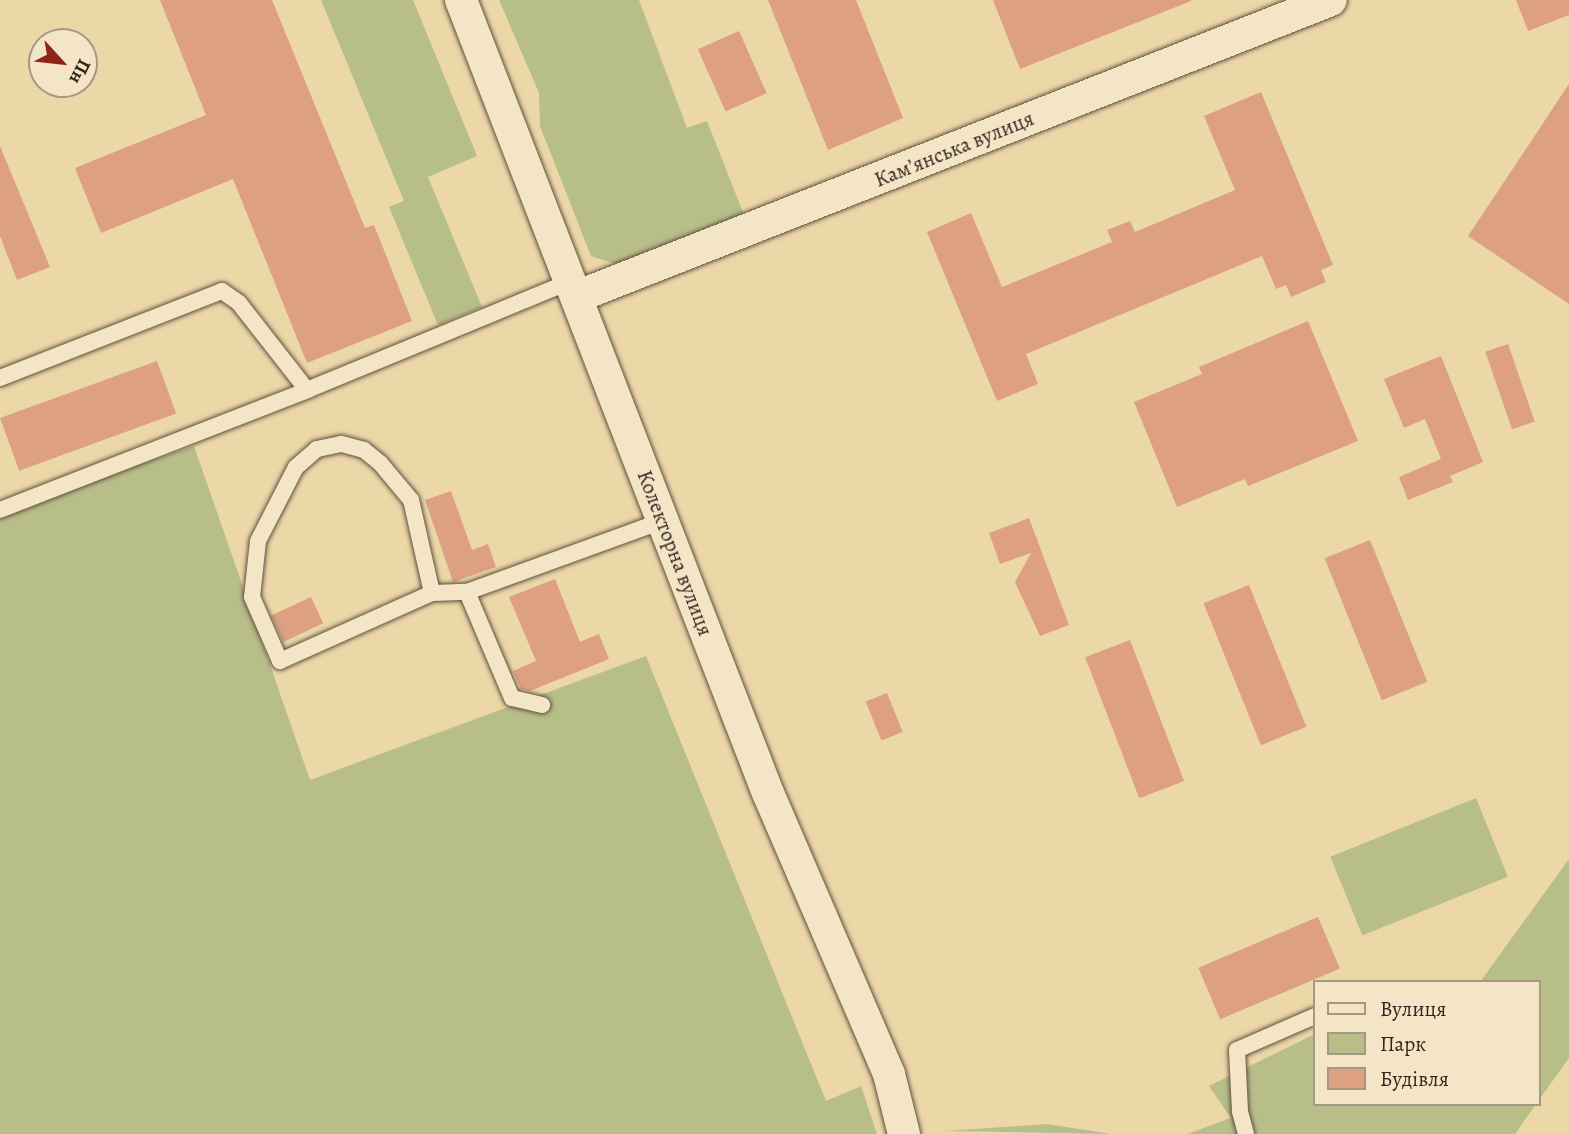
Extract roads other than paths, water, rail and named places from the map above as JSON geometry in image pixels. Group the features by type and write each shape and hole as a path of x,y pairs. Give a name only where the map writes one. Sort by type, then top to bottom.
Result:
{"street":[{"name":"Колекторна вулиця","path":"461,0 768,793 899,1102 919,1134"},
{"name":"Камʼянська вулиця","path":"573,289 1331,0"},
{"name":"Колекторна вулиця","path":"899,1102 904,1134"}],"lane":[{"path":"0,510 573,289"},
{"path":"0,378 222,291 239,303 307,390"},
{"path":"432,593 411,500 380,463 364,450 341,444 317,449 296,467 258,541 252,597 280,661 432,593 467,592 662,521"},
{"path":"467,592 512,698 542,705"},
{"path":"1246,1134 1240,1111 1237,1049 1314,1016"}]}
